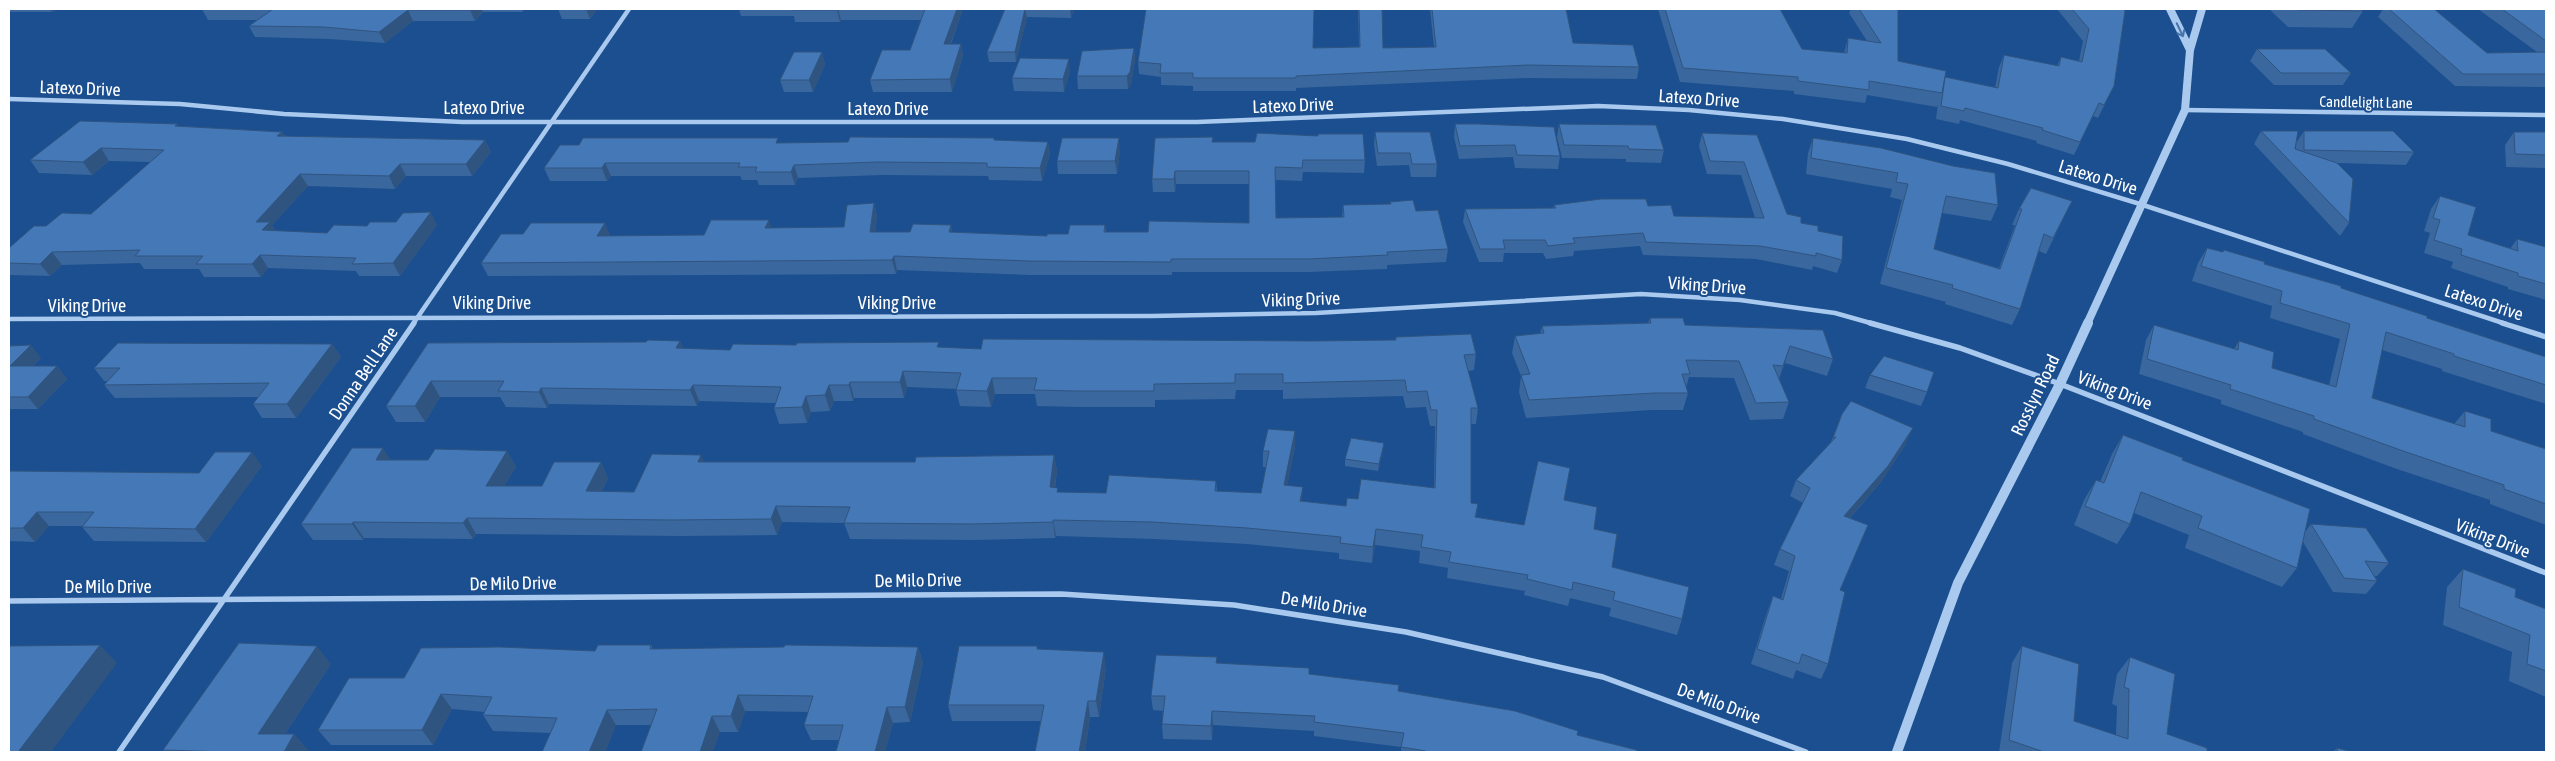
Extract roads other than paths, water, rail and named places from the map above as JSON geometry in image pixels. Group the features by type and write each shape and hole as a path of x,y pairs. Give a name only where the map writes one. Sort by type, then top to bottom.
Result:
{"street":[{"name":"Donna Bell Lane","path":"119,752 550,121 629,9"},
{"path":"2170,9 2190,50"},
{"name":"Rosslyn Road","path":"1897,752 1958,584 2060,384 2140,204 2185,110 2190,50 2202,9"},
{"name":"Latexo Drive","path":"9,99 180,104 284,114 453,122 1197,122 1598,106 1689,110 1783,119 1906,140 2008,164 2140,204 2546,337"},
{"name":"Candlelight Lane","path":"2185,110 2546,115"},
{"name":"Viking Drive","path":"9,319 418,316 1181,316 1316,313 1641,294 1740,300 1835,313 1960,348 2060,384 2546,573"},
{"name":"De Milo Drive","path":"9,601 1061,594 1234,604 1406,632 1603,677 1806,752"}]}
